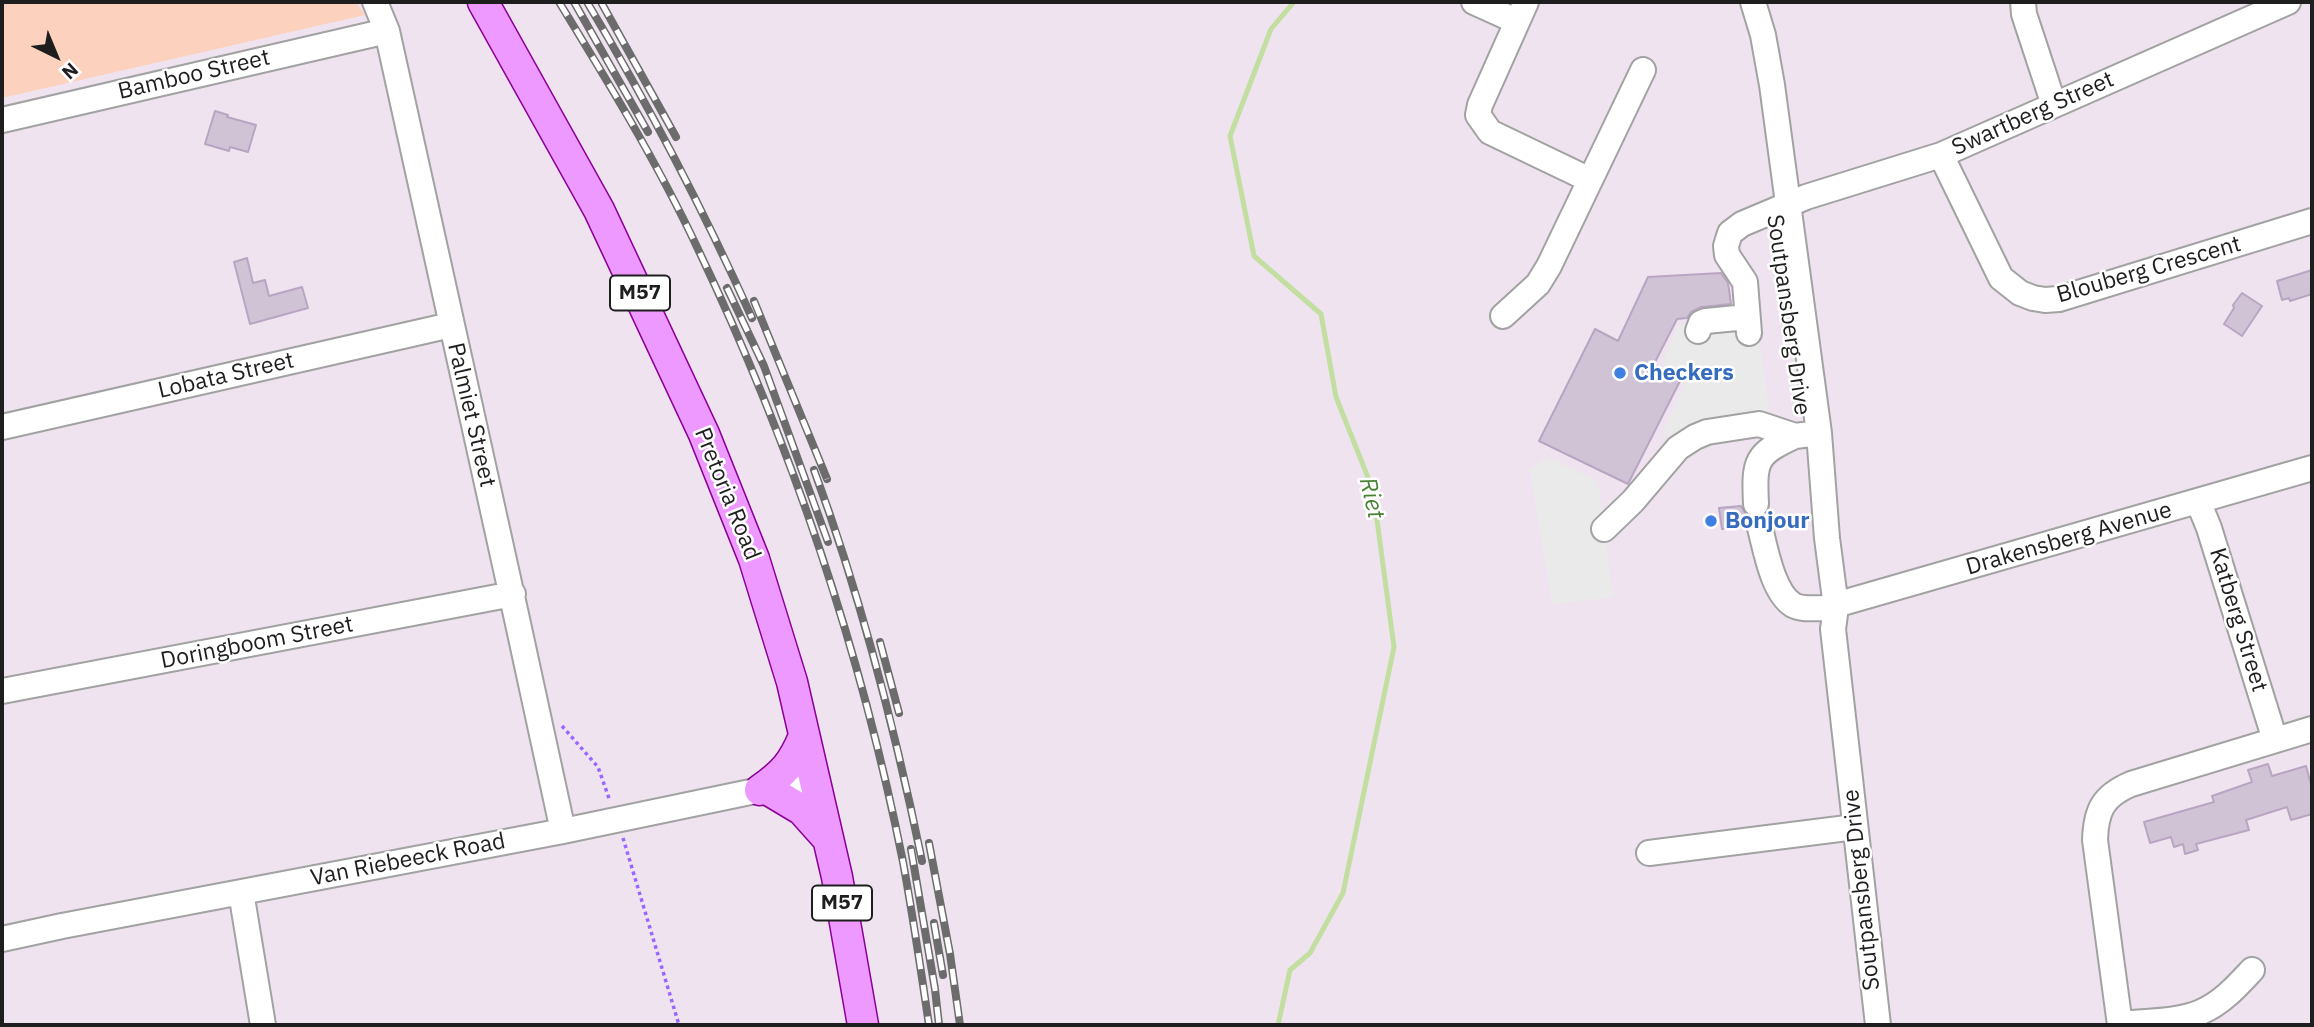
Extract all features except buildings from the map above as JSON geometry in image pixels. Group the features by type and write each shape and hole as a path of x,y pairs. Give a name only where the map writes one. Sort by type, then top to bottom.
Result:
{"main road":[{"name":"Pretoria Road","path":"483,2 599,210 704,434 754,559 792,682 837,877 863,1025"},
{"path":"804,736 791,764 764,790 802,810 828,838"}],"street":[{"name":"Palmiet Street","path":"376,2 387,31 563,831"},
{"path":"1474,2 1521,11 1480,106 1478,115 1482,124 1490,132 1588,180"},
{"name":"Soutpansberg Drive","path":"1750,2 1767,55 1780,208 1831,615 1878,1025"},
{"path":"2023,2 2024,14 2054,105"},
{"name":"Swartberg Street","path":"1698,331 1704,321 1748,325 1745,282 1727,255 1727,239 1742,223 1941,155 2287,2"},
{"name":"Bamboo Street","path":"2,120 387,31"},
{"path":"1503,316 1538,284 1549,266 1643,70"},
{"name":"Blouberg Crescent","path":"1941,155 2000,278 2020,293 2045,300 2059,299 2312,221"},
{"name":"Lobata Street","path":"2,427 451,325"},
{"path":"1604,528 1633,501 1678,447 1695,437 1707,432 1759,424 1807,435"},
{"path":"1807,435 1773,446 1759,460 1756,472 1758,514 1769,564 1786,599 1793,605 1831,615"},
{"name":"Drakensberg Avenue","path":"1831,615 2312,468"},
{"name":"Katberg Street","path":"2198,501 2209,528 2275,740"},
{"name":"Doringboom Street","path":"2,691 513,594"},
{"path":"2252,970 2224,998 2202,1012 2120,1025 2095,840 2097,816 2102,806 2118,789 2131,783 2312,729"},
{"name":"Van Riebeeck Road","path":"2,939 764,790 815,783"},
{"path":"1649,853 1855,827"},
{"path":"241,892 263,1025"}],"path":[{"path":"560,724 598,767 618,819 679,1025"}],"shaded area":[{"path":"2,2 356,2 365,15 2,98"},
{"path":"1757,319 1771,425 1684,450 1663,434 1686,380 1663,362 1677,326"},
{"path":"1547,457 1598,482 1613,597 1552,604 1530,470"}],"waterway":[{"name":"Riet","path":"1278,1025 1290,970 1310,953 1343,893 1394,647 1373,490 1336,397 1321,314 1254,256 1230,136 1271,29 1294,2"}],"railway":[{"path":"559,2 682,215 731,321 792,471 844,626 886,783 907,882 929,1025"},
{"path":"574,2 648,132"},
{"path":"587,2 674,157 752,318"},
{"path":"601,2 676,137"},
{"path":"727,288 764,366 828,542"},
{"path":"754,301 827,479"},
{"path":"814,470 847,566 876,664 922,861"},
{"path":"880,642 899,713"},
{"path":"929,843 960,1025"},
{"path":"911,849 939,1025"},
{"path":"934,923 943,975"}],"place":[{"name":"Checkers","path":"1620,373"},
{"name":"Bonjour","path":"1711,521"}]}
